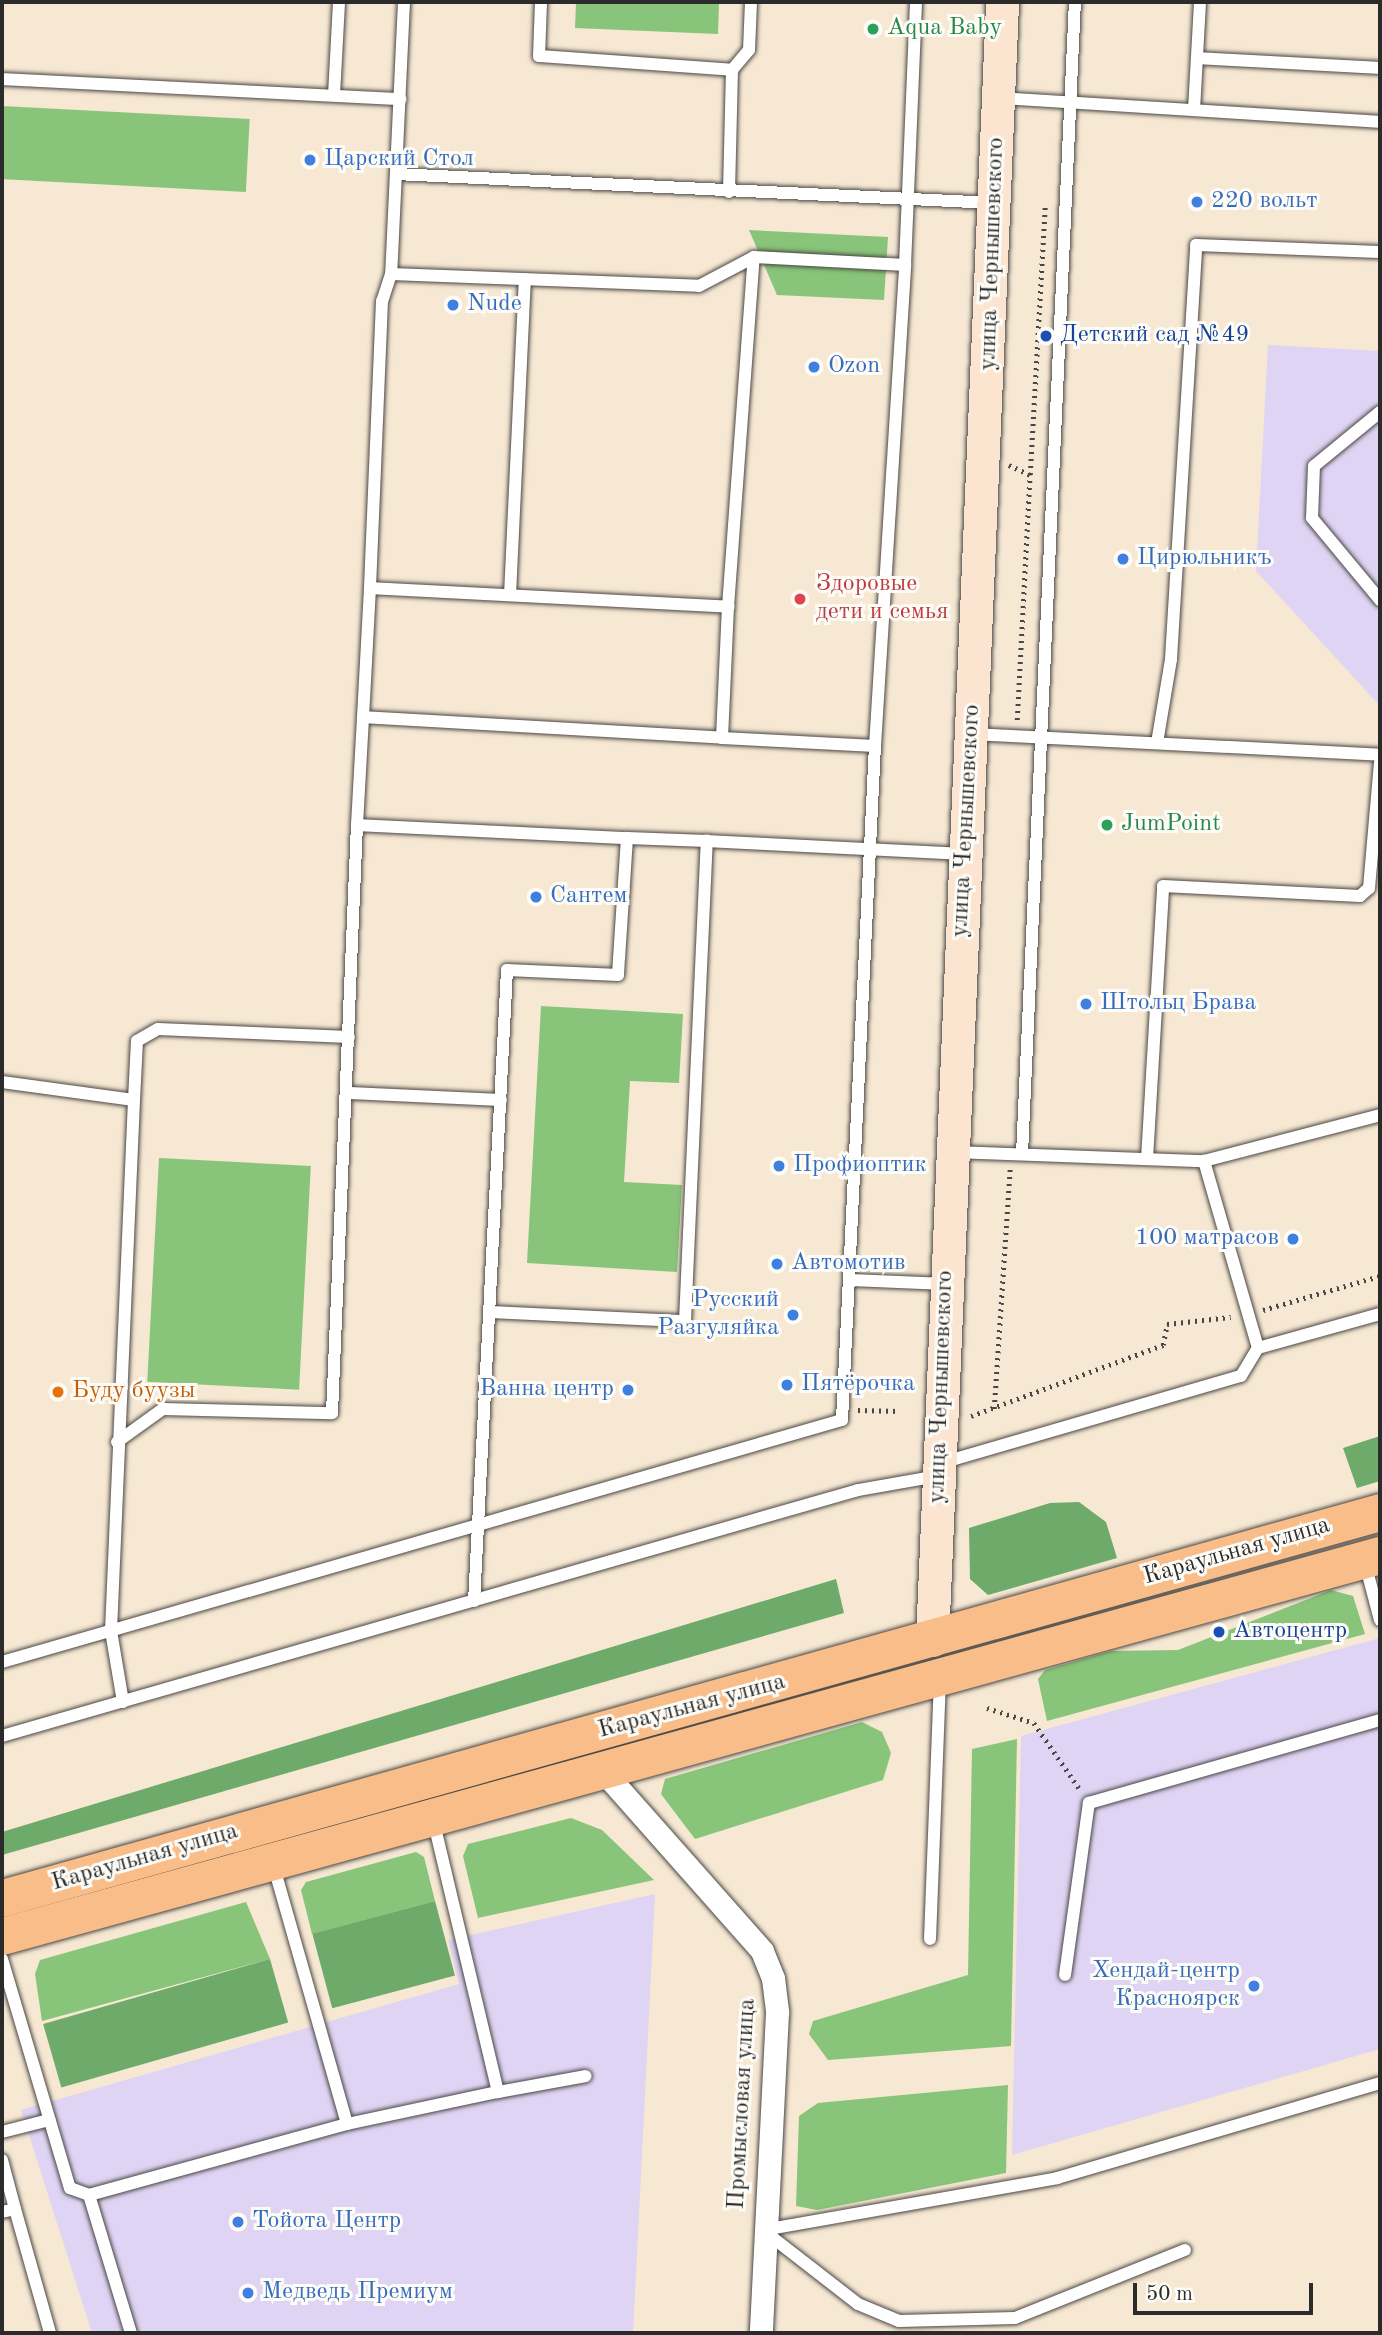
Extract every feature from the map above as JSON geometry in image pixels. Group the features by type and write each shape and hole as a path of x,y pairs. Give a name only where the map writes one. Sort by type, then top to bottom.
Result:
{"main road":[{"name":"улица Чернышевского","path":"936,1657 938,1470 1002,2"},
{"name":"Караульная улица","path":"2,1936 273,1864 603,1770 1380,1511"},
{"name":"Караульная улица","path":"2,1898 936,1657 1372,1557"}],"street":[{"name":"Промысловая улица","path":"603,1770 762,1951 773,1978 777,2013 763,2230 761,2333"}],"lane":[{"path":"334,95 339,2"},
{"path":"117,1442 163,1409 332,1413 350,1093 349,1037 357,825 382,301 391,274 404,2"},
{"path":"541,2 539,56 732,70"},
{"path":"729,192 732,70 749,50 751,2"},
{"path":"2,1662 842,1420 845,1410 869,851 905,265 916,2"},
{"path":"1022,1154 1038,738 1075,2"},
{"path":"1194,110 1199,2"},
{"path":"1197,58 1380,68"},
{"path":"2,79 400,99"},
{"path":"999,98 1380,122"},
{"path":"396,174 908,202 994,203"},
{"path":"1157,743 1171,659 1196,245 1380,252"},
{"path":"391,274 699,286 754,257 905,265"},
{"path":"722,738 754,257"},
{"path":"510,595 525,279"},
{"path":"1380,412 1314,466 1312,518 1380,600"},
{"path":"370,588 729,607"},
{"path":"363,717 875,746"},
{"path":"971,734 1380,755"},
{"path":"1147,1159 1163,886 1360,896 1369,888 1380,762"},
{"path":"357,825 964,854"},
{"path":"474,1601 474,1528 491,1312 506,970 618,975 627,838"},
{"path":"491,1312 685,1321 707,841"},
{"path":"123,1703 111,1630 117,1442 137,1041 158,1029 349,1037"},
{"path":"2,1082 134,1100"},
{"path":"350,1093 501,1100"},
{"path":"953,1152 1204,1161 1380,1115"},
{"path":"1204,1161 1258,1348"},
{"path":"851,1280 946,1284"},
{"path":"2,1736 858,1490 938,1470 1241,1376 1258,1348 1380,1314"},
{"path":"1372,1557 1380,1620"},
{"path":"930,1939 936,1657"},
{"path":"1065,1975 1089,1803 1380,1720"},
{"path":"433,1818 498,2092"},
{"path":"273,1864 347,2124"},
{"path":"2,1959 48,2120 71,2188 89,2195 347,2124 586,2076"},
{"path":"763,2230 1057,2178 1380,2083"},
{"path":"2,2132 48,2120"},
{"path":"2,2160 8,2211 50,2333"},
{"path":"89,2195 131,2333"},
{"path":"763,2230 858,2304 899,2321 1015,2318 1185,2250"}],"path":[{"path":"1008,465 1030,475 1045,199"},
{"path":"971,1416 1163,1345 1167,1324 1247,1315 1380,1276"},
{"path":"845,1410 899,1411"},
{"path":"987,1708 1034,1723 1089,1803"}],"shaded area":[{"path":"1268,345 1380,351 1380,706 1256,571"},
{"path":"1380,1638 1380,2049 1012,2155 1021,1736"},
{"path":"655,1894 633,2333 92,2333 21,2110 459,1984 448,1940"}],"green space":[{"path":"576,2 719,2 718,34 575,28"},
{"path":"2,106 250,119 246,192 2,179"},
{"path":"749,230 888,237 884,300 777,295"},
{"path":"541,1006 683,1014 679,1083 630,1081 624,1182 682,1185 677,1272 527,1263"},
{"path":"159,1158 311,1166 299,1390 147,1382"},
{"path":"1380,1436 1380,1481 1357,1488 1343,1448"},
{"path":"1079,1502 1106,1522 1117,1558 988,1595 970,1579 969,1528 1050,1503"},
{"path":"836,1579 844,1613 2,1855 2,1832"},
{"path":"1331,1590 1353,1596 1365,1634 1047,1721 1038,1679 1045,1670 1111,1651 1178,1650"},
{"path":"862,1722 882,1732 891,1753 883,1780 695,1839 661,1794 665,1779"},
{"path":"1017,1739 1011,2046 828,2060 809,2034 813,2021 968,1975 972,1749"},
{"path":"571,1818 602,1830 654,1880 478,1918 463,1856 468,1844"},
{"path":"416,1852 424,1857 435,1901 312,1934 301,1890 306,1882"},
{"path":"435,1901 455,1975 332,2008 312,1934"},
{"path":"246,1902 270,1959 42,2021 35,1974 40,1960"},
{"path":"270,1959 288,2022 61,2087 43,2024"},
{"path":"1008,2085 1006,2173 817,2210 796,2206 799,2116 818,2103"}],"place":[{"name":"Aqua Baby","path":"873,29"},
{"name":"Царский Стол","path":"310,160"},
{"name":"220 вольт","path":"1197,202"},
{"name":"Nude","path":"453,305"},
{"name":"Детский сад №49","path":"1046,336"},
{"name":"Ozon","path":"814,367"},
{"name":"Цирюльникъ","path":"1123,559"},
{"name":"Здоровые дети и семья","path":"800,599"},
{"name":"JumPoint","path":"1107,825"},
{"name":"Сантем","path":"536,897"},
{"name":"Штольц Брава","path":"1086,1004"},
{"name":"Профиоптик","path":"779,1166"},
{"name":"100 матрасов","path":"1293,1239"},
{"name":"Автомотив","path":"777,1264"},
{"name":"Русский Разгуляйка","path":"793,1315"},
{"name":"Пятёрочка","path":"787,1385"},
{"name":"Ванна центр","path":"628,1390"},
{"name":"Буду буузы","path":"58,1392"},
{"name":"Автоцентр","path":"1219,1632"},
{"name":"Хендай-центр Красноярск","path":"1254,1986"},
{"name":"Тойота Центр","path":"238,2222"},
{"name":"Медведь Премиум","path":"248,2293"}]}
